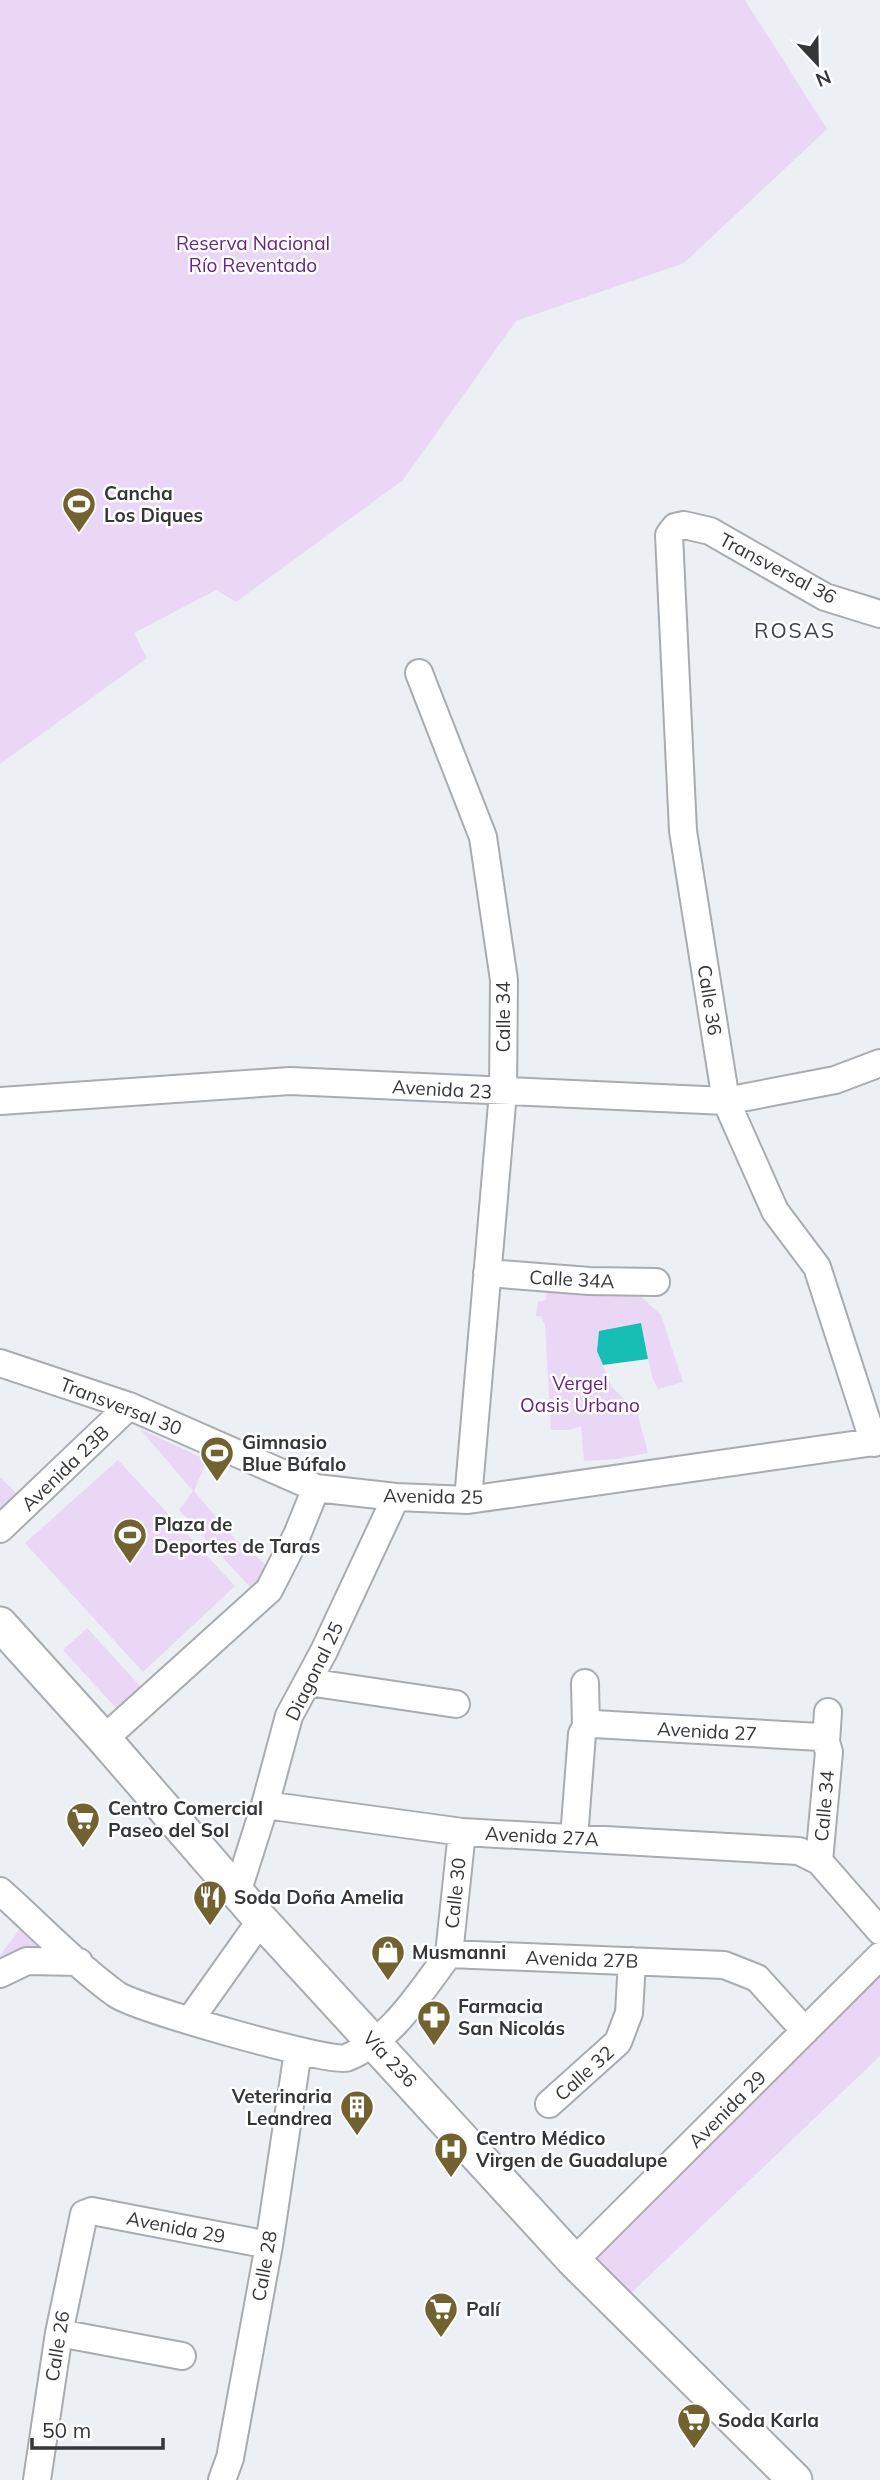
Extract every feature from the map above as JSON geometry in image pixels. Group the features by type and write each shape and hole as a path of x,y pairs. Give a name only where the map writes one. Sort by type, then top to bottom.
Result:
{"main road":[{"name":"Vía 236","path":"0,1624 261,1920 574,2261 795,2480"}],"street":[{"name":"Transversal 36","path":"676,527 684,525 710,531 825,597 880,614"},
{"name":"Calle 36","path":"676,527 669,535 683,831 726,1101 775,1211 817,1267 877,1442"},
{"name":"Calle 34","path":"419,673 484,837 504,980 503,1092 468,1500"},
{"name":"Avenida 23","path":"0,1101 290,1081 726,1101 835,1080 880,1063"},
{"name":"Calle 34A","path":"487,1273 589,1281 656,1282"},
{"name":"Transversal 30","path":"0,1363 130,1406 316,1488"},
{"name":"Avenida 23B","path":"0,1529 130,1406"},
{"name":"Avenida 25","path":"316,1488 396,1497 468,1500 877,1442"},
{"path":"104,1739 269,1590 298,1535 316,1488"},
{"name":"Diagonal 25","path":"237,1893 289,1716 308,1682 396,1497"},
{"path":"308,1682 456,1704"},
{"path":"574,1838 582,1734 586,1726 585,1683"},
{"name":"Calle 34","path":"828,1712 826,1742 829,1752 818,1861 880,1931"},
{"name":"Avenida 27","path":"586,1726 594,1724 820,1737 826,1742"},
{"name":"Avenida 27A","path":"265,1805 462,1832 799,1852 818,1861"},
{"name":"Calle 30","path":"449,1954 462,1832"},
{"path":"0,1891 118,1996 298,2051 342,2060 375,2044 449,1954"},
{"path":"190,2020 261,1920"},
{"name":"Avenida 27B","path":"449,1954 724,1965 757,1978 806,2031"},
{"name":"Avenida 29","path":"574,2261 880,1956"},
{"path":"0,1974 27,1961 79,1962"},
{"name":"Calle 32","path":"549,2104 618,2042 629,2013 632,1961"},
{"name":"Calle 28","path":"222,2480 230,2459 269,2245 298,2051"},
{"name":"Avenida 29","path":"84,2214 92,2211 269,2245"},
{"name":"Calle 26","path":"37,2480 59,2333 84,2214"},
{"path":"59,2333 182,2356"}],"green space":[{"name":"Reserva Nacional Río Reventado","path":"0,0 745,0 827,129 684,263 516,321 403,480 236,602 216,590 134,633 147,658 0,764"},
{"name":"Vergel Oasis Urbano","path":"547,1288 637,1293 661,1315 683,1382 658,1389 652,1377 641,1324 597,1351 612,1387 637,1412 648,1453 617,1459 584,1461 581,1426 570,1430 551,1430 545,1325 541,1316 536,1316 538,1302 546,1300"},
{"path":"140,1429 207,1460 194,1491 235,1539 272,1570 250,1587 179,1510 193,1491"},
{"name":"Plaza de Deportes de Taras","path":"118,1460 235,1586 143,1672 25,1543"},
{"path":"0,1477 17,1494 0,1509"},
{"path":"87,1628 141,1687 117,1709 63,1650"},
{"path":"28,1919 48,1943 8,1957 0,1955"},
{"path":"880,1956 880,2056 628,2296 587,2248"}],"shaded area":[{"path":"641,1323 648,1359 603,1365 597,1351 599,1331"}],"place":[{"name":"Cancha Los Diques","path":"79,534"},
{"name":"Gimnasio Blue Búfalo","path":"217,1483"},
{"name":"Plaza de Deportes de Taras","path":"130,1565"},
{"name":"Centro Comercial Paseo del Sol","path":"83,1849"},
{"name":"Soda Doña Amelia","path":"210,1927"},
{"name":"Musmanni","path":"388,1982"},
{"name":"Farmacia San Nicolás","path":"434,2047"},
{"name":"Veterinaria Leandrea","path":"357,2137"},
{"name":"Centro Médico Virgen de Guadalupe","path":"451,2179"},
{"name":"Palí","path":"441,2339"},
{"name":"Soda Karla","path":"694,2450"}],"district":[{"name":"ROSAS","path":"795,630"}]}
